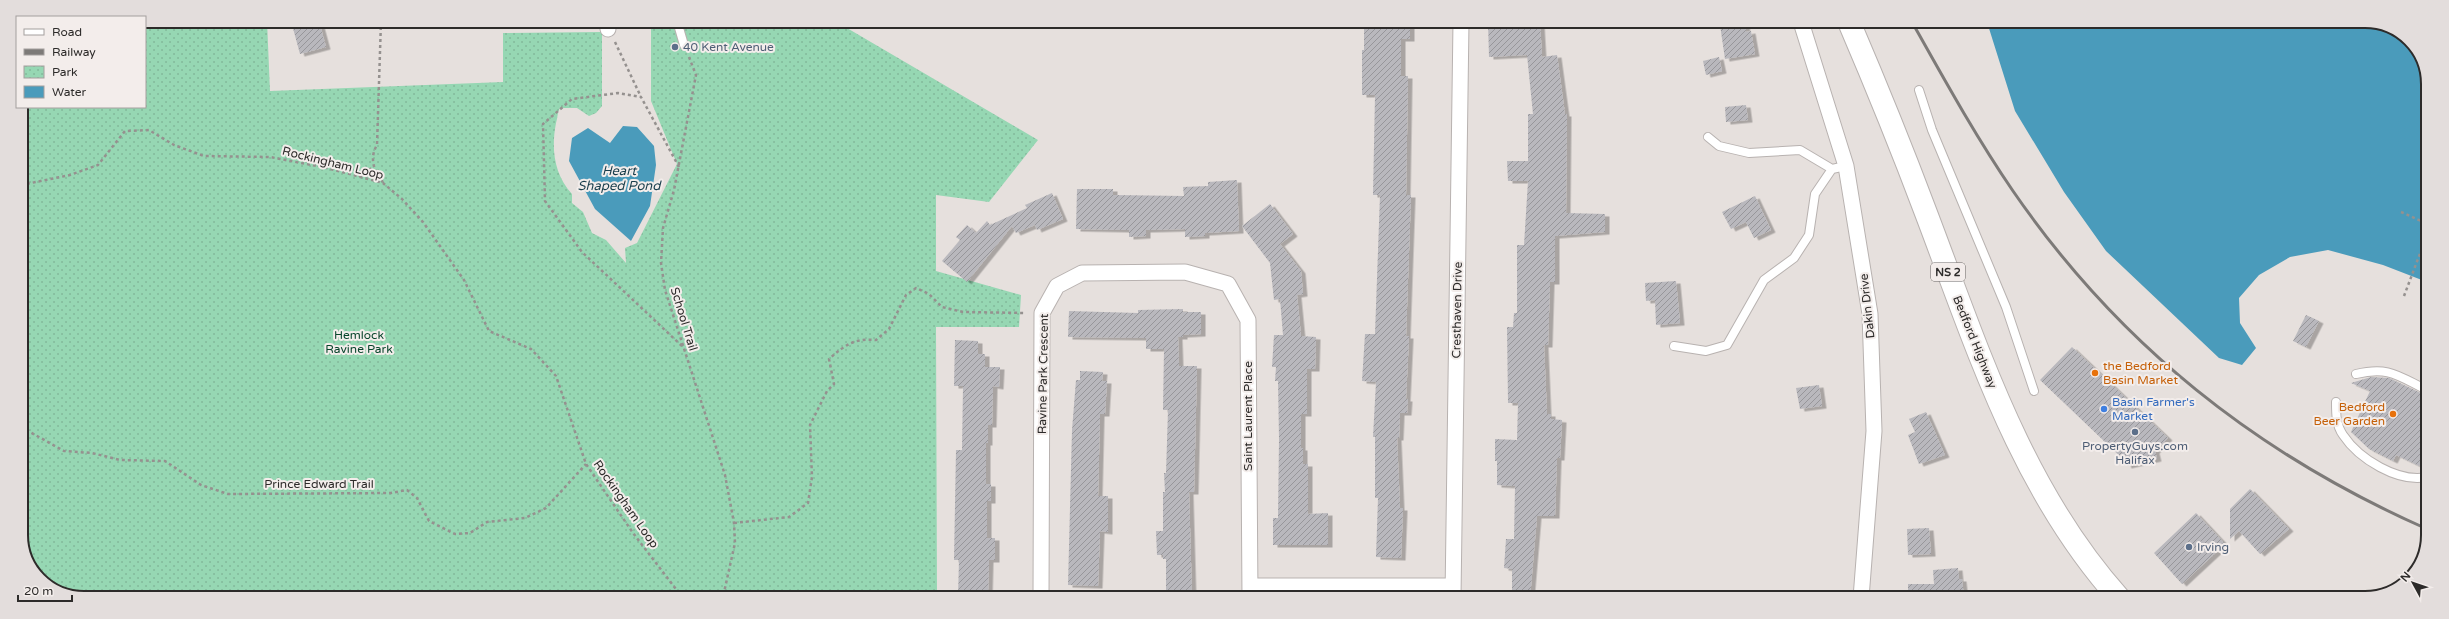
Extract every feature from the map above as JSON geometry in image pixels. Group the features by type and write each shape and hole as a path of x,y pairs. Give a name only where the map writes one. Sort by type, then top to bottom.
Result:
{"main road":[{"name":"Bedford Highway","path":"1851,28 1926,212 1972,338 2012,432 2057,517 2099,575 2113,591"}],"street":[{"name":"Cresthaven Drive","path":"1453,591 1461,28"},
{"name":"Dakin Drive","path":"1803,28 1839,167 1870,314 1874,430 1862,591"},
{"name":"Ravine Park Crescent","path":"1041,591 1042,313 1057,286 1082,273 1185,272"},
{"name":"Saint Laurent Place","path":"1185,272 1228,284 1248,320 1250,591"}],"lane":[{"path":"679,28 684,45"},
{"path":"1919,90 1932,130 2006,307 2034,391"},
{"path":"1674,346 1706,351 1727,345 1764,280 1794,258 1809,234 1815,194 1839,167 1800,150 1750,153 1719,146 1708,137"},
{"path":"2356,374 2372,370 2387,370 2421,387"},
{"path":"2336,402 2336,420 2343,435 2353,446 2374,463 2392,473 2416,479 2421,478"}],"path":[{"path":"382,28 378,145 373,151 373,167 383,183"},
{"path":"609,28 641,97 679,167"},
{"name":"School Trail","path":"684,45 696,75 679,167 663,228 661,264 665,290 725,475 734,523 735,543 724,591"},
{"path":"641,97 618,93 572,99 543,124 544,201 582,252 683,348"},
{"name":"Rockingham Loop","path":"28,184 70,175 98,165 125,131 149,130 174,145 204,156 270,157 327,168 383,183 402,199 423,222 464,280 489,330 530,349 556,376 586,464 633,532 677,591"},
{"path":"359,177 373,167"},
{"path":"2401,212 2421,221"},
{"path":"2404,296 2421,253"},
{"path":"734,523 789,517 808,503 812,477 810,426 827,390 834,384 829,359 842,347 860,339 876,340 889,329 906,295 916,288 928,294 942,307 963,312 1042,313"},
{"name":"Prince Edward Trail","path":"28,431 64,450 92,453 120,460 165,461 201,485 228,494 391,493 407,490 417,498 429,521 455,534 470,532 487,522 525,518 546,508 586,464"}],"green space":[{"name":"Hemlock Ravine Park","path":"146,28 267,28 270,91 503,82 503,33 602,32 602,106 596,113 589,116 577,108 560,108 555,133 554,152 555,161 561,178 572,194 572,203 583,212 592,233 606,240 626,263 625,248 637,243 677,164 651,101 651,28 847,28 1038,140 989,202 936,195 936,271 1021,295 1019,327 936,327 937,591 73,590 56,583 42,572 32,556 28,538 28,108 146,108"}],"water":[{"path":"1989,28 2365,28 2383,31 2399,40 2407,47 2417,63 2421,81 2421,280 2383,265 2328,250 2290,257 2259,275 2239,298 2240,323 2256,348 2242,365 2219,358 2106,251 2064,192 2015,111"},
{"name":"Heart Shaped Pond","path":"623,126 637,127 654,146 656,165 650,206 631,241 595,209 569,161 572,138 588,128 610,143"}],"building":[{"path":"293,28 321,28 326,47 300,54"},
{"path":"1364,28 1410,28 1410,39 1401,39 1401,76 1408,76 1406,195 1411,195 1406,336 1409,336 1406,399 1408,399 1407,413 1400,413 1399,438 1397,438 1400,508 1403,508 1401,558 1376,557 1378,498 1375,498 1375,437 1373,437 1376,382 1362,381 1365,334 1375,334 1380,195 1373,195 1375,95 1362,95 1362,50 1364,50"},
{"path":"1488,28 1540,28 1542,57 1557,55 1565,114 1567,114 1566,213 1605,214 1605,232 1555,236 1555,282 1550,282 1548,345 1544,345 1547,414 1551,414 1551,419 1562,420 1560,458 1557,458 1555,516 1537,516 1531,591 1512,591 1512,569 1504,568 1506,539 1514,539 1515,486 1497,485 1495,439 1517,440 1518,403 1508,403 1507,327 1513,327 1514,313 1517,313 1517,245 1524,245 1528,181 1508,181 1507,161 1528,161 1528,114 1533,114 1527,55 1489,57"},
{"path":"1720,28 1746,28 1746,32 1751,31 1755,54 1725,59"},
{"path":"1719,57 1722,71 1706,75 1703,61"},
{"path":"1746,105 1748,120 1726,122 1725,107"},
{"path":"1237,180 1239,231 1205,233 1205,236 1185,237 1185,229 1146,230 1146,236 1129,237 1129,230 1076,229 1077,189 1113,189 1113,195 1184,196 1183,187 1208,186 1208,182"},
{"path":"1052,193 1063,219 1037,230 1035,225 1016,233 1012,226 967,282 942,261 960,240 956,237 967,225 976,233 987,221 990,225 1027,208 1025,205"},
{"path":"1755,196 1771,230 1754,238 1746,222 1731,229 1722,212"},
{"path":"1270,204 1293,234 1280,244 1301,271 1303,294 1297,295 1301,336 1316,337 1315,369 1307,369 1307,414 1301,414 1301,448 1303,448 1303,464 1308,464 1308,514 1328,513 1328,545 1273,545 1273,518 1278,518 1279,439 1278,381 1275,381 1276,367 1272,367 1274,335 1283,335 1280,299 1274,300 1270,263 1242,226"},
{"path":"1676,281 1680,323 1656,325 1655,300 1646,301 1645,283"},
{"path":"1183,309 1183,312 1201,312 1201,334 1183,335 1183,337 1178,337 1179,366 1197,366 1194,492 1189,492 1192,591 1166,591 1166,559 1163,559 1163,555 1157,555 1156,531 1163,531 1163,492 1165,492 1164,473 1166,473 1168,410 1163,410 1164,349 1146,349 1146,338 1068,337 1069,311 1138,313 1138,310"},
{"path":"2306,315 2319,321 2306,347 2293,341"},
{"path":"955,340 978,341 978,354 985,354 985,367 1000,367 999,387 993,386 992,425 988,425 988,443 986,443 986,484 991,484 991,501 987,501 987,538 995,538 995,560 989,560 988,591 958,591 959,560 954,560 956,450 962,450 963,386 954,386"},
{"name":"Basin Farmer's Market","path":"2072,347 2168,438 2155,451 2157,459 2127,466 2126,462 2040,380"},
{"path":"1080,371 1103,372 1102,381 1107,381 1105,414 1100,414 1098,496 1108,496 1108,532 1100,531 1098,586 1068,585 1072,430 1076,380 1080,380"},
{"name":"Bedford Beer Garden","path":"2371,377 2389,378 2421,393 2421,462 2419,466 2396,455 2393,461 2369,449 2351,432 2370,391 2351,383"},
{"path":"1819,385 1822,406 1800,409 1796,388"},
{"path":"1926,412 1945,455 1919,464 1908,435 1915,432 1909,419"},
{"path":"2250,489 2289,529 2260,554 2239,531 2230,539 2230,509"},
{"path":"2196,513 2225,544 2182,584 2154,553"},
{"path":"1929,528 1931,554 1908,555 1907,529"},
{"path":"1958,568 1959,579 1962,579 1963,591 1908,591 1908,584 1934,584 1933,570"}],"railway":[{"path":"1915,28 1973,129 2013,191 2054,247 2098,298 2146,346 2196,390 2249,430 2306,466 2365,499 2421,526"}],"place":[{"name":"40 Kent Avenue","path":"675,47"},
{"name":"the Bedford Basin Market","path":"2095,373"},
{"name":"Basin Farmer's Market","path":"2104,409"},
{"name":"Bedford Beer Garden","path":"2393,414"},
{"name":"PropertyGuys.com Halifax","path":"2135,432"},
{"name":"Irving","path":"2189,547"}]}
